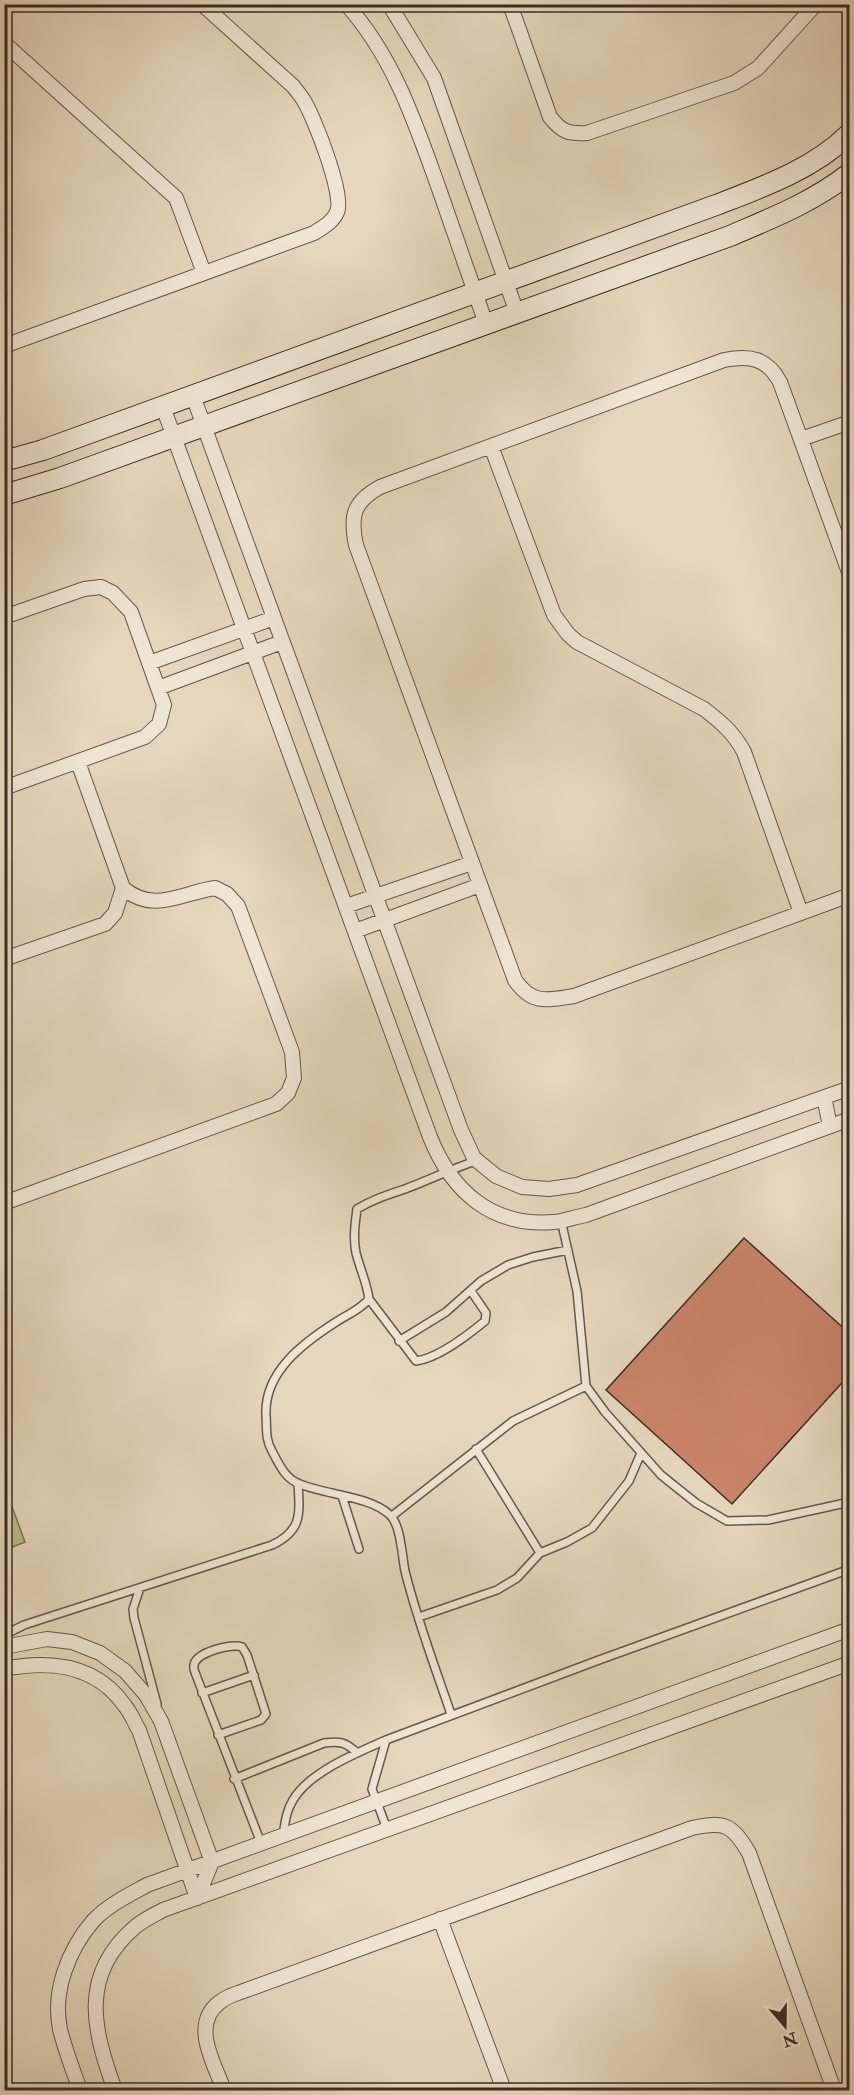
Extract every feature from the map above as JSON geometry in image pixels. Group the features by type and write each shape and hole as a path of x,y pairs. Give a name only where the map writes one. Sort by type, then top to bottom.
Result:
{"street":[{"path":"346,4 382,53 401,89 421,138 486,324"},
{"path":"389,4 416,44 435,78 517,313"},
{"path":"510,4 550,117 558,127 570,134 587,133 734,83 759,68 816,4"},
{"path":"4,346 314,233 328,224 338,210 337,185 312,116 304,101 293,86 204,5"},
{"path":"4,43 176,198 204,273"},
{"path":"4,461 43,450 163,407 777,181 809,163 849,133"},
{"path":"4,495 60,478 761,223 829,190 849,173"},
{"path":"849,575 780,382 774,371 765,363 741,357 724,360 380,488 359,502 352,528 360,556 480,885 515,980 522,991 536,1000 574,996 849,895"},
{"path":"193,396 461,1131 477,1160 496,1176 522,1187 549,1189 577,1185 849,1088"},
{"path":"163,407 430,1137 439,1160 451,1179 470,1198 495,1213 522,1221 561,1220 586,1215 849,1119"},
{"path":"801,439 849,422"},
{"path":"491,447 554,615 568,634 577,642 704,710 723,723 736,737 744,752 801,913"},
{"path":"4,617 84,589 102,587 113,593 130,612 164,705 159,724 145,737 4,788"},
{"path":"149,663 274,618"},
{"path":"158,688 282,642"},
{"path":"4,1203 276,1104 288,1093 294,1078 292,1052 238,906 227,894 215,888 164,901 150,902 133,896 123,888 78,762"},
{"path":"346,906 472,863"},
{"path":"355,931 480,885"},
{"path":"4,959 105,924 115,913 123,888"},
{"path":"824,1097 830,1126"},
{"path":"80,2091 60,2027 58,1999 65,1968 76,1945 94,1920 120,1900 147,1885 849,1629"},
{"path":"4,1647 47,1639 72,1642 100,1653 125,1671 146,1695 161,1721 212,1862 197,1898"},
{"path":"115,2091 102,2055 95,1995 102,1971 116,1946 136,1926 163,1910 849,1663"},
{"path":"4,1669 28,1665 59,1665 87,1673 109,1688 125,1705 139,1730 197,1898"},
{"path":"224,2091 206,2043 205,2027 210,2012 220,2002 238,1992 692,1828 714,1823 728,1828 740,1837 749,1853 834,2091"},
{"path":"441,1919 504,2091"}],"lane":[{"path":"471,1291 486,1313 485,1321 469,1334 426,1360 416,1361 369,1299 356,1252 354,1230 357,1209 376,1198 477,1160"},
{"path":"561,1220 577,1291 586,1386 605,1412 661,1475 696,1503 727,1521 768,1520 849,1502"},
{"path":"399,1341 446,1312 481,1281 508,1265 568,1250"},
{"path":"369,1299 360,1309 317,1334 289,1358 271,1385 266,1409 267,1442 285,1474 298,1484 375,1505 392,1516 399,1535 405,1570 419,1617 451,1714"},
{"path":"392,1516 513,1421 586,1386"},
{"path":"476,1449 540,1553"},
{"path":"419,1617 497,1590 517,1578 540,1553 567,1542 591,1527 629,1481 641,1453"},
{"path":"4,1635 24,1625 286,1539 294,1530 297,1520 298,1484"},
{"path":"342,1496 359,1549"},
{"path":"283,1836 286,1817 293,1798 318,1774 357,1753 451,1714 849,1569"},
{"path":"140,1588 133,1610 134,1618 161,1721"},
{"path":"218,1734 266,1717 267,1712 242,1647 235,1644 197,1659 194,1665 202,1693 234,1779 261,1844"},
{"path":"202,1693 254,1675"},
{"path":"386,1740 372,1788 387,1829"},
{"path":"234,1779 324,1743 339,1741 347,1743 357,1753"}],"green space":[{"path":"7,1493 25,1542 5,1550 4,1494"}],"building":[{"path":"744,1238 850,1334 850,1374 732,1504 606,1390"}]}
